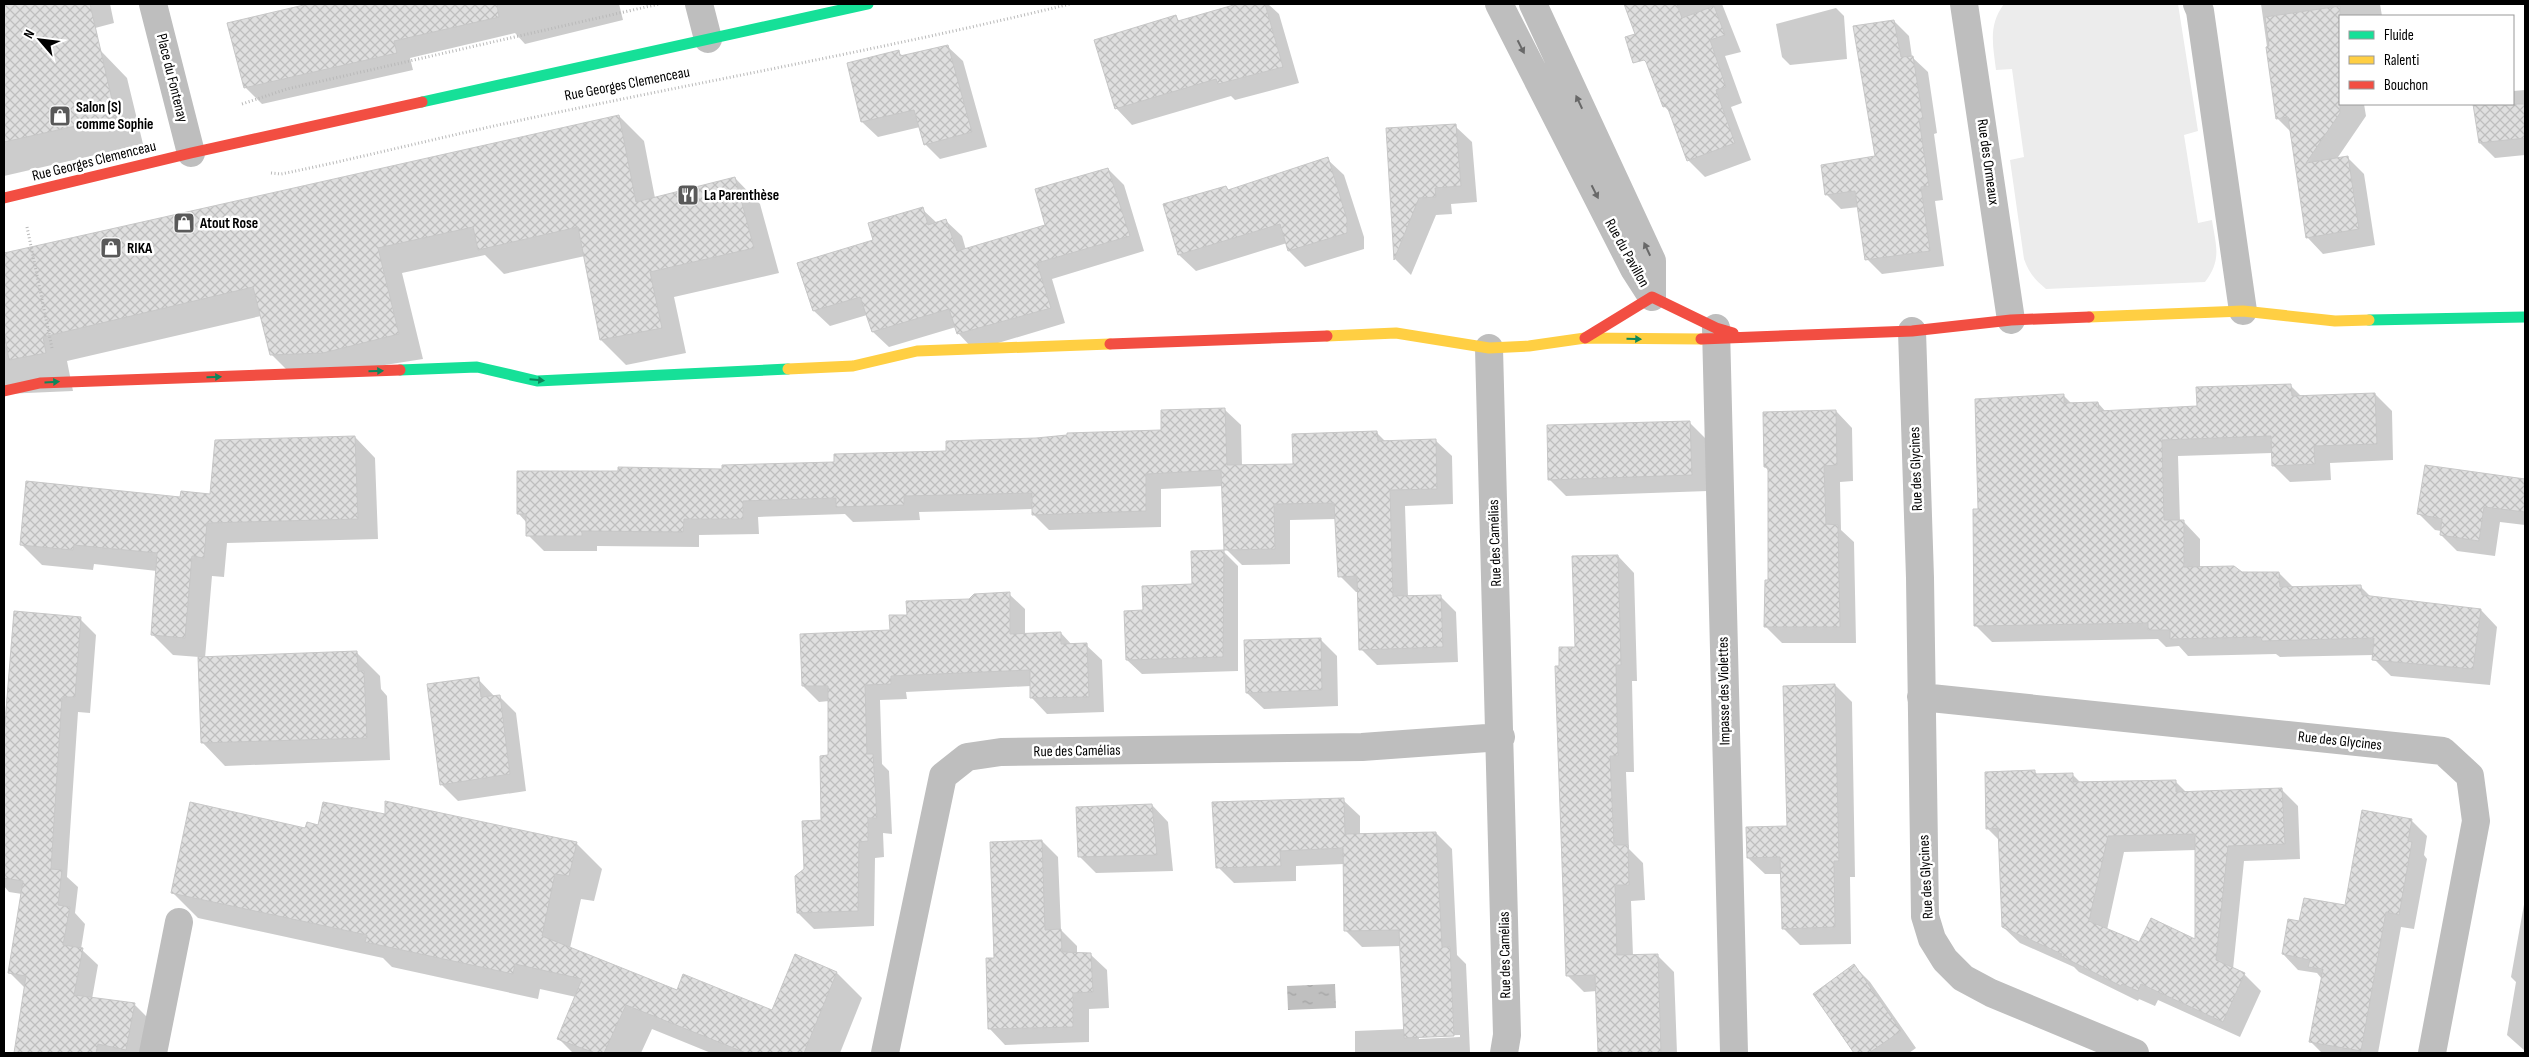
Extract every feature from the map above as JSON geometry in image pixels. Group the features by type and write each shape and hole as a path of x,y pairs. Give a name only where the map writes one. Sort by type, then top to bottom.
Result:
{"main road":[{"name":"Rue Georges Clemenceau","path":"4,198 191,153 868,4"},
{"path":"1585,338 1652,297 1716,333 1746,338 1912,331 2011,320 2243,312 2335,321 2525,317"},
{"path":"4,391 40,383 58,382 477,367 537,381 853,366 917,351 1396,334 1489,348 1529,346 1585,338 1680,340 1716,333"}],"street":[{"name":"Place du Fontenay","path":"154,4 191,153"},
{"path":"699,4 708,39"},
{"name":"Rue du Pavillon","path":"1499,4 1634,269 1652,297"},
{"name":"Rue du Pavillon","path":"1533,4 1652,261 1652,297"},
{"name":"Rue des Ormeaux","path":"1964,4 2011,320"},
{"path":"2197,4 2200,11 2243,312"},
{"name":"Rue des Glycines","path":"1912,331 1925,916 1932,938 1945,960 1963,978 1991,993 2136,1053"},
{"name":"Impasse des Violettes","path":"1716,333 1734,1053"},
{"name":"Rue des Camélias","path":"1489,348 1501,737 1507,1035 1504,1053"},
{"name":"Rue des Glycines","path":"1921,697 2443,751 2470,776 2476,821 2432,1053"},
{"name":"Rue des Camélias","path":"885,1053 944,776 967,757 1000,752 1362,747 1501,737"},
{"path":"153,1053 179,922"}],"path":[{"path":"235,106 287,89 659,4"},
{"name":"Rue Georges Clemenceau","path":"264,172 281,174 502,124 797,65 1070,4"},
{"path":"20,194 58,382"}],"shaded area":[{"path":"2004,4 2178,4 2198,131 2184,135 2198,223 2212,220 2216,245 2214,267 2205,282 2046,289 2033,276 2024,259 2010,160 2024,157 2012,69 1996,70 1994,52 1994,28 1999,12"}],"water":[{"path":"1335,984 1336,1008 1288,1010 1287,986"}],"building":[{"path":"4,4 90,4 116,117 4,142"},
{"path":"308,4 497,4 499,17 394,41 397,53 244,88 227,23"},
{"path":"1237,4 1265,4 1283,67 1218,84 1216,79 1115,109 1094,40 1176,15 1178,21"},
{"path":"1624,4 1677,4 1682,18 1714,6 1725,35 1710,40 1726,87 1716,90 1735,143 1687,161 1667,106 1663,107 1646,62 1644,60 1633,63 1625,37 1635,34"},
{"path":"2340,6 2340,113 2306,163 2348,156 2359,229 2306,238 2288,117 2276,119 2266,47 2269,46 2265,17"},
{"path":"1894,20 1901,57 1913,56 1923,119 1919,119 1929,186 1921,187 1930,251 1865,260 1855,191 1825,195 1821,165 1875,156 1853,26"},
{"path":"948,45 972,132 924,145 914,110 861,122 847,63 899,50 900,56"},
{"path":"2525,104 2525,138 2479,143 2473,105"},
{"path":"619,115 636,202 735,177 754,248 650,272 662,328 600,340 578,227 478,250 473,227 378,248 399,334 323,353 270,355 253,287 43,337 46,353 9,360 4,331 4,253"},
{"path":"1456,124 1461,186 1435,188 1436,197 1419,198 1394,260 1386,128"},
{"path":"1328,157 1347,219 1347,233 1288,251 1280,224 1178,255 1163,204 1226,186 1228,190"},
{"path":"1108,168 1130,236 1037,263 1051,308 957,334 949,309 872,332 860,297 813,311 797,263 873,240 868,223 923,207 928,225 946,219 957,251 1045,225 1035,189"},
{"path":"2291,384 2292,396 2375,393 2377,444 2314,446 2315,464 2272,466 2271,436 2162,440 2164,520 2184,520 2184,567 2234,566 2242,572 2279,572 2280,587 2361,585 2362,595 2481,609 2473,669 2372,660 2374,638 2262,641 2261,637 2170,639 2170,630 2148,630 2148,623 1974,626 1973,509 1978,509 1975,399 2064,394 2064,403 2098,402 2099,411 2197,406 2196,387"},
{"path":"1225,408 1227,465 1293,464 1292,434 1377,431 1378,441 1436,439 1437,489 1390,490 1393,596 1441,595 1443,647 1359,650 1357,576 1338,577 1334,503 1274,504 1275,549 1224,550 1221,470 1146,474 1146,511 1032,515 1032,493 904,496 904,505 836,507 836,498 743,501 743,519 684,519 683,532 582,531 582,536 526,536 526,514 517,514 517,471 618,471 618,467 722,469 722,465 834,462 834,454 946,451 946,441 1036,438 1067,435 1067,433 1161,430 1161,410"},
{"path":"1836,410 1837,465 1824,466 1826,524 1838,525 1840,627 1764,627 1765,580 1768,580 1768,467 1764,467 1763,412"},
{"path":"1690,421 1692,475 1548,480 1547,425"},
{"path":"355,436 358,519 207,523 204,558 192,556 185,638 151,635 157,553 74,545 73,550 20,545 26,481 180,497 181,491 210,494 215,440"},
{"path":"2425,465 2525,479 2525,512 2484,507 2479,541 2440,535 2442,519 2417,514"},
{"path":"1224,550 1223,657 1126,660 1124,611 1143,610 1142,586 1192,584 1191,551"},
{"path":"1618,555 1621,665 1616,665 1618,756 1610,756 1614,845 1628,845 1629,885 1615,885 1617,955 1658,954 1661,1053 1598,1053 1595,975 1566,976 1555,666 1559,666 1559,647 1575,647 1572,556"},
{"path":"1010,592 1010,634 1061,632 1061,644 1087,643 1089,697 1030,698 1030,670 891,676 891,684 865,685 867,754 873,754 877,818 868,818 868,841 859,842 858,911 797,913 795,876 804,869 802,821 821,820 820,756 828,755 828,686 802,686 800,634 890,630 889,615 907,615 906,601 969,599 974,594"},
{"path":"14,611 81,617 75,697 62,697 51,869 62,870 58,905 70,907 63,945 83,948 74,995 135,1003 126,1050 98,1044 96,1053 14,1053 26,976 8,973 23,881 4,878 4,735"},
{"path":"1321,638 1322,690 1246,693 1244,640"},
{"path":"357,651 358,671 364,671 367,738 201,743 198,657"},
{"path":"479,677 481,697 500,695 510,774 440,785 427,684"},
{"path":"1835,684 1839,861 1834,861 1835,927 1782,929 1780,857 1747,858 1746,827 1787,826 1783,686"},
{"path":"2035,770 2035,774 2073,773 2073,782 2176,780 2176,792 2282,788 2285,844 2228,846 2216,960 2245,973 2223,1022 2141,984 2138,991 2122,984 2121,986 2061,956 2062,954 2002,927 1998,828 1986,829 1985,772","holes":["2195,834 2195,939 2151,918 2139,942 2089,921 2108,836"]},
{"path":"1344,798 1345,834 1436,832 1442,947 1450,947 1454,1036 1404,1038 1399,930 1344,931 1343,848 1280,851 1281,866 1216,868 1212,802"},
{"path":"385,801 577,842 569,876 555,874 542,936 677,990 683,974 772,1010 795,954 837,972 804,1053 746,1053 626,1005 604,1053 595,1053 557,1039 582,979 515,964 513,974 365,942 367,935 171,893 190,802 305,828 307,822 318,825 323,802 385,814"},
{"path":"1152,804 1157,855 1078,857 1076,807"},
{"path":"2362,810 2412,819 2408,841 2412,842 2399,915 2386,912 2361,1051 2309,1042 2323,969 2308,967 2310,960 2282,954 2288,919 2299,921 2304,898 2345,905"},
{"path":"1042,840 1045,930 1061,929 1062,952 1091,953 1093,992 1073,993 1073,1027 988,1029 986,958 994,958 990,842"},
{"path":"1854,964 1901,1031 1869,1053 1854,1053 1813,994"}],"traffic: fast":[{"path":"422,102 868,4"},
{"path":"2369,320 2525,317"},
{"path":"400,370 477,367 537,381 788,369"}],"traffic: slow":[{"path":"2089,317 2243,311 2335,321 2369,320"},
{"path":"1327,336 1396,333 1489,348 1529,346 1585,338 1701,339"},
{"path":"788,369 853,366 917,351 1110,344"}],"traffic: jam":[{"path":"4,198 191,153 422,102"},
{"path":"1585,338 1652,297 1716,328 1733,333"},
{"path":"1701,339 1912,331 2011,320 2089,317"},
{"path":"1110,344 1327,336"},
{"path":"4,391 40,383 400,370"}],"place":[{"name":"Salon (S) comme Sophie","path":"60,116"},
{"name":"La Parenthèse","path":"688,195"},
{"name":"Atout Rose","path":"184,223"},
{"name":"RIKA","path":"111,248"}]}
